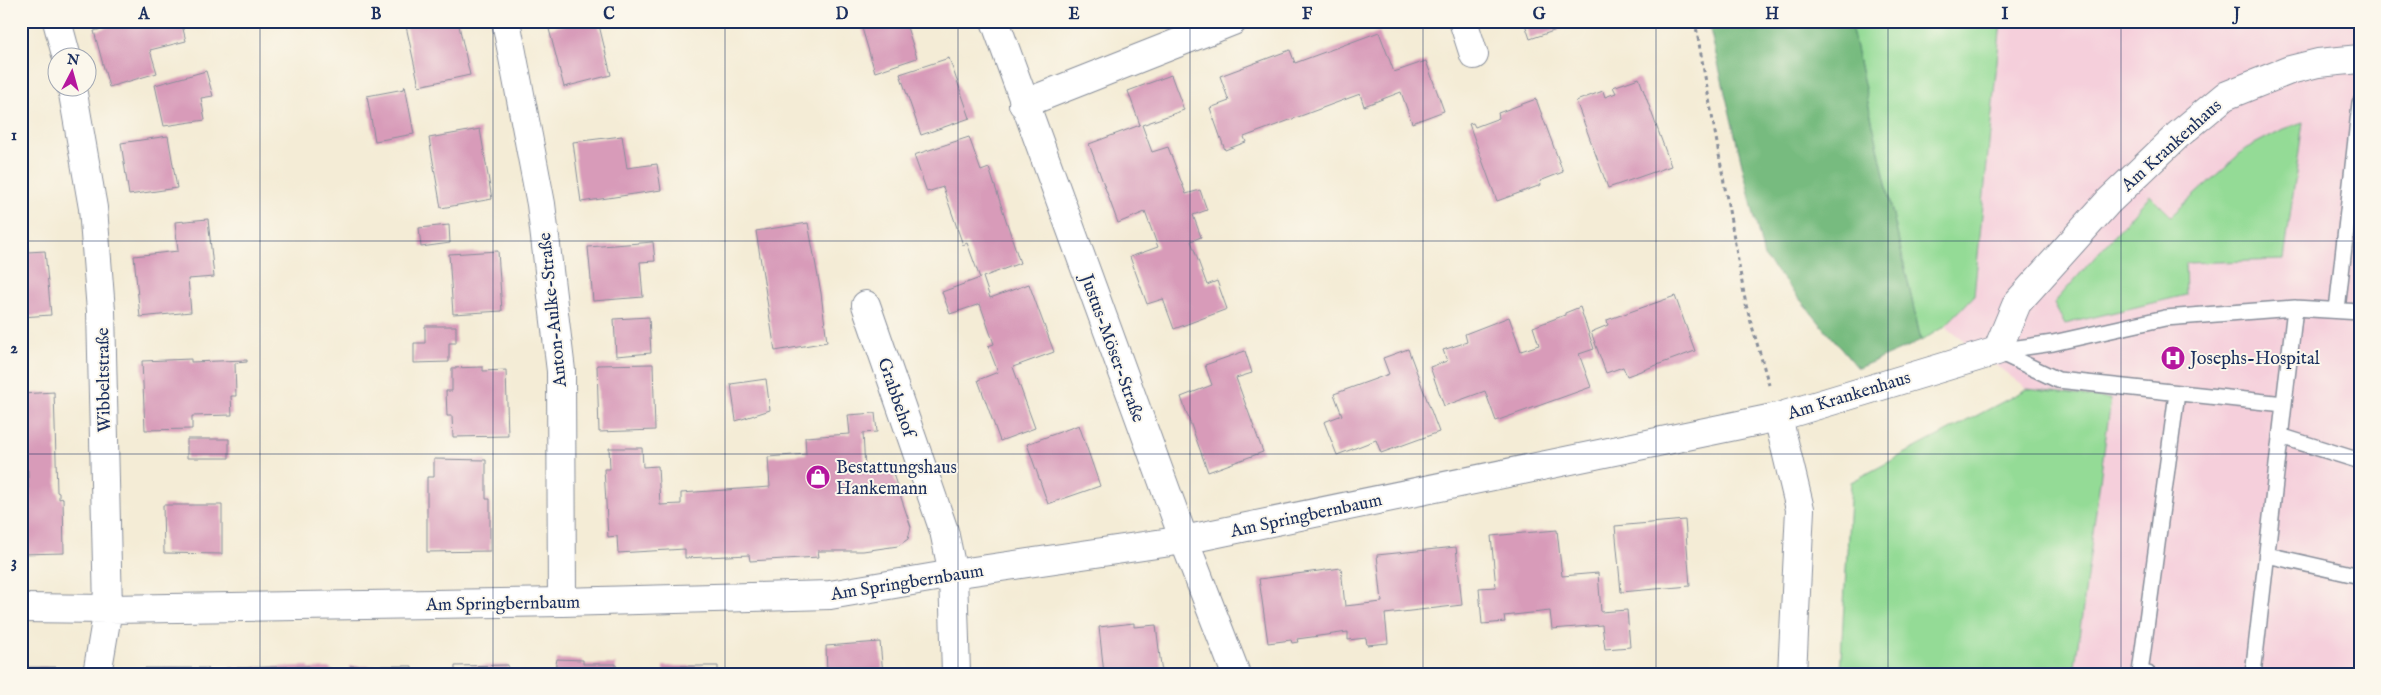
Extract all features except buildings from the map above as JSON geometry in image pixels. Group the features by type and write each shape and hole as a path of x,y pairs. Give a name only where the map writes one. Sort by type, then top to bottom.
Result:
{"street":[{"path":"57,21 64,48"},
{"name":"Anton-Aulke-Straße","path":"506,21 541,204 560,371 562,602"},
{"name":"Justus-Möser-Straße","path":"995,21 1023,104 1184,540 1236,674"},
{"path":"1023,104 1233,21"},
{"path":"1463,21 1474,55"},
{"name":"Am Krankenhaus","path":"1792,674 1800,509 1778,417 1997,351 2017,303 2115,196 2178,135 2225,96 2290,70 2318,63 2360,59"},
{"name":"Wibbeltstraße","path":"74,98 93,208 101,311 108,609 98,674"},
{"name":"Grabbehof","path":"866,305 944,531 953,574 956,674"},
{"name":"Am Springbernbaum","path":"21,608 108,609 562,602 830,595 953,574 1184,540 1778,417"}],"lane":[{"path":"2337,310 2360,103"},
{"name":"Am Krankenhaus","path":"1997,351 2054,343 2165,318 2295,308 2360,312"},
{"path":"2254,674 2295,308"},
{"path":"1997,351 2058,380 2284,404"},
{"path":"2148,674 2140,673 2177,393"},
{"path":"2280,436 2360,461"},
{"path":"2267,555 2360,576"}],"path":[{"path":"1695,21 1746,305 1778,417"}],"shaded area":[{"name":"Josephs-Hospital","path":"2001,21 2360,21 2360,674 2074,674 2111,399 2027,389 1945,326 1974,296"}],"green space":[{"path":"1708,21 1850,21 1921,341 1858,368 1764,257"},
{"path":"1850,21 2001,21 1974,296 1945,326 1921,341"},
{"path":"2303,122 2284,260 2185,263 2186,295 2065,324 2054,303 2150,195 2171,216 2245,149 2283,129"},
{"path":"2027,389 2111,399 2074,674 1840,674 1851,482"}],"place":[{"name":"Josephs-Hospital","path":"2173,358"},
{"name":"Bestattungshaus Hankemann","path":"818,477"}]}
